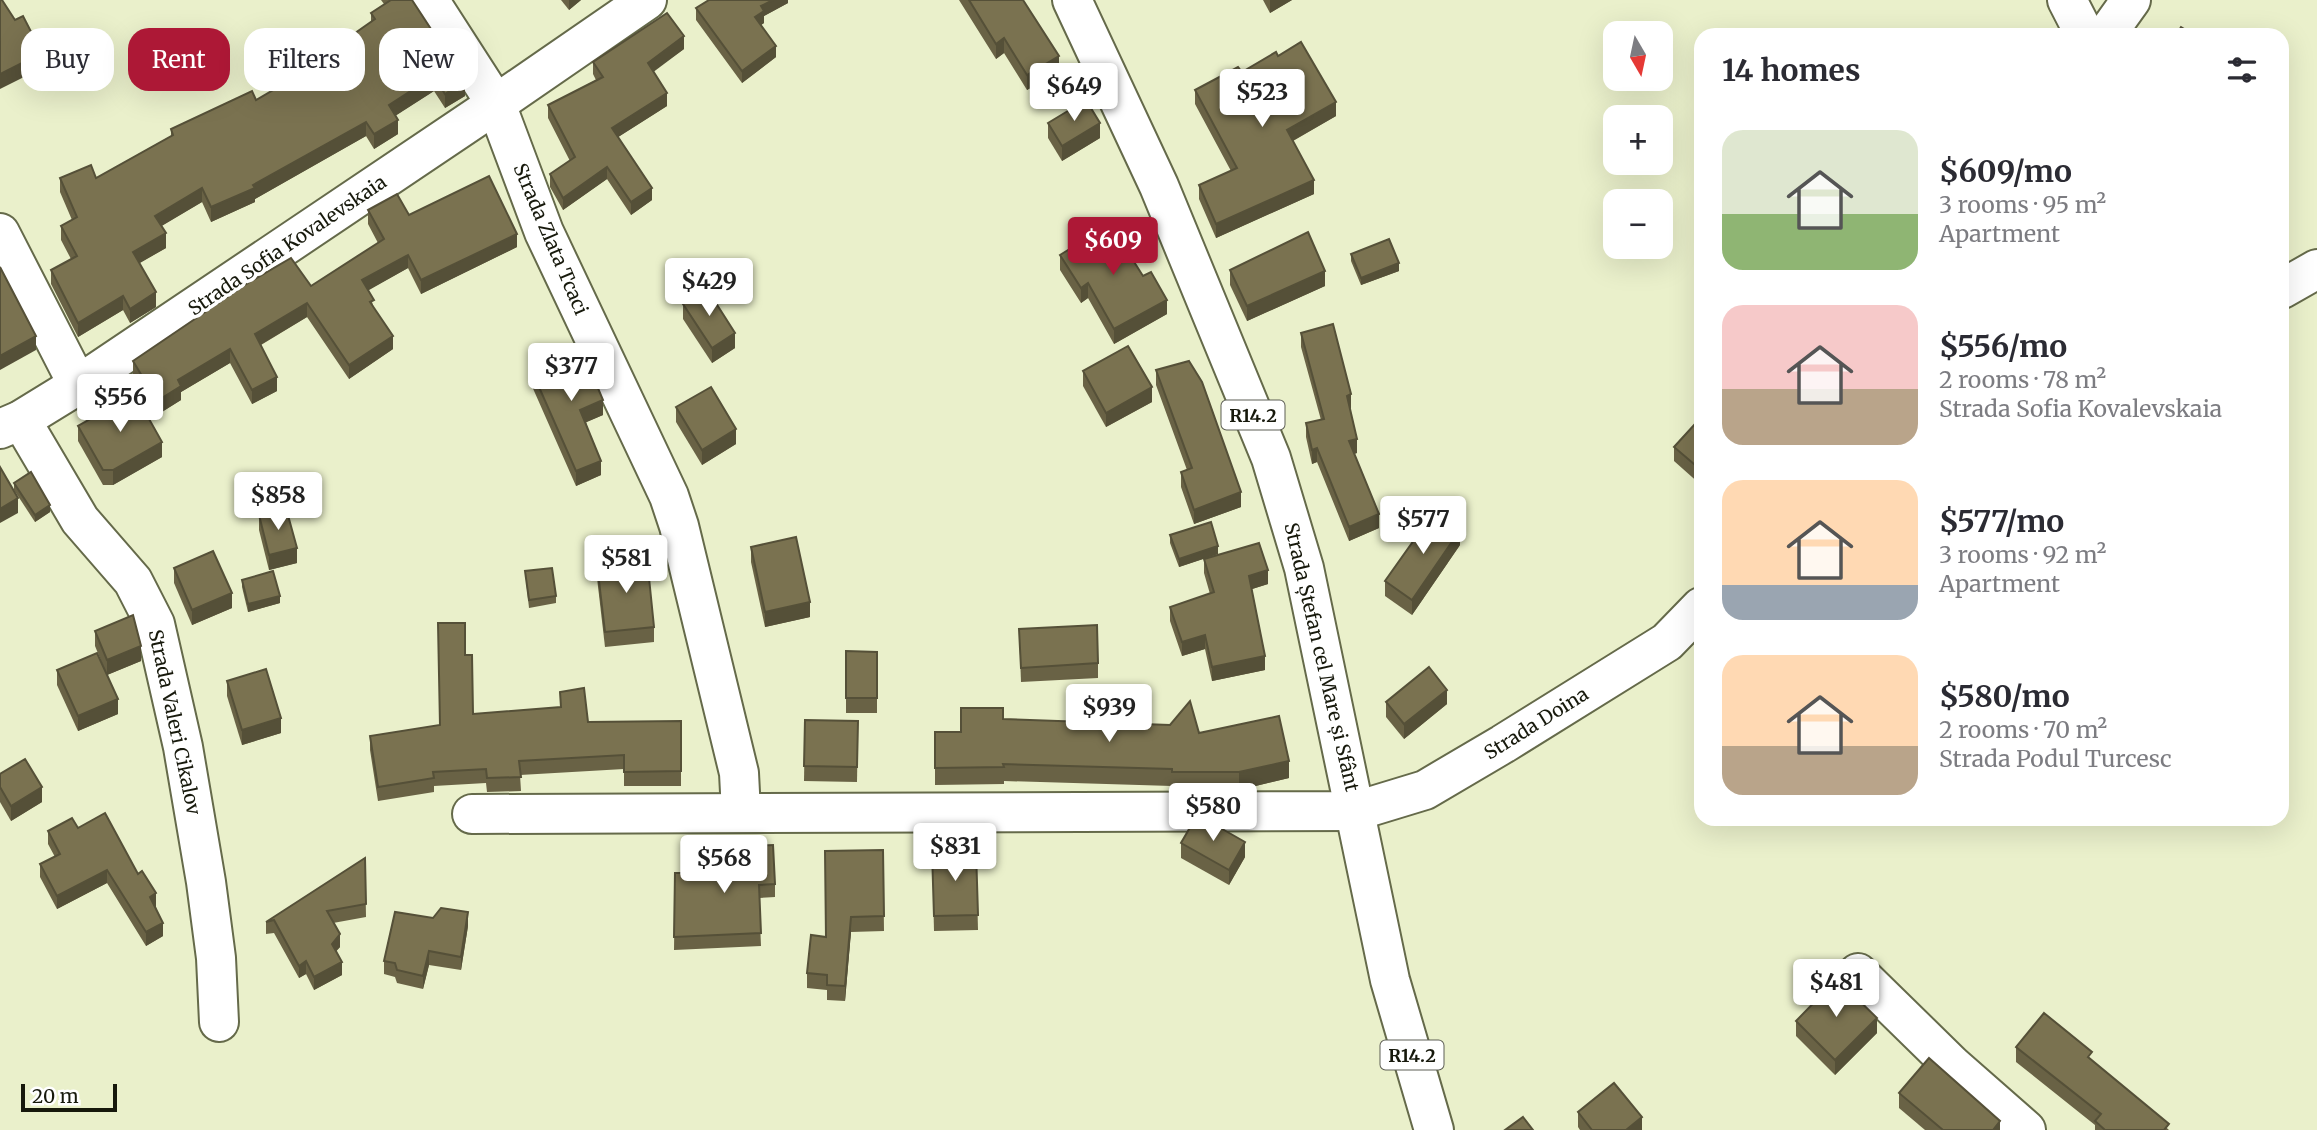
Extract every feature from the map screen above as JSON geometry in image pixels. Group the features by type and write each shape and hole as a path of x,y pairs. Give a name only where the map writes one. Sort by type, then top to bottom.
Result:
{"street":[{"path":"429,0 496,104"},
{"name":"Strada Sofia Kovalevskaia","path":"11,425 78,385 647,0"},
{"name":"Strada Ștefan cel Mare și Sfânt","path":"1073,0 1159,186 1271,458 1304,568 1390,980 1434,1130"},
{"path":"2067,0 2081,28"},
{"path":"2111,28 2131,0"},
{"name":"Strada Zlata Tcaci","path":"496,104 544,232 669,496 679,526 739,773 741,812"},
{"path":"0,233 78,385"},
{"path":"2289,285 2317,270"},
{"name":"Strada Valeri Cikalov","path":"11,425 80,520 133,580 155,624 183,747 206,882 216,958 219,1022"},
{"name":"Strada Doina","path":"471,814 1356,811 1425,790 1667,642 1694,614"},
{"path":"1858,973 1952,1065 2026,1130"}],"building":[{"path":"2,0 15,20 23,16 29,28 21,28 21,64 0,74"},
{"path":"391,0 412,0 430,28 379,28 379,91 411,91 389,105 398,120 374,134 366,122 253,185 255,188 211,207 202,188 155,216 166,233 133,252 156,292 130,309 123,296 78,323 51,270 77,256 61,226 77,217 60,178 91,165 96,178 173,135 171,129 252,91 256,100 271,91 365,91 365,28 362,28 375,19 371,13"},
{"path":"709,0 773,0 761,6 764,11 755,17 776,46 742,71 696,8"},
{"path":"969,0 1023,0 1059,56 1027,75 1004,38 996,44"},
{"path":"667,13 684,36 648,63 667,93 612,128 652,188 631,202 607,167 563,198 550,174 575,157 548,105 603,77 593,62"},
{"path":"1301,42 1336,102 1287,130 1314,180 1216,224 1199,185 1237,168 1195,90 1238,67 1242,72 1276,52 1278,56"},
{"path":"1086,100 1100,123 1062,146 1048,123"},
{"path":"489,176 517,234 421,280 408,255 362,280 374,300 370,302 393,336 349,365 307,303 255,334 277,377 252,390 230,349 178,380 181,386 157,401 133,361 248,283 291,258 311,286 384,239 368,210 397,194 409,215"},
{"path":"1110,224 1143,276 1151,272 1167,300 1114,329 1088,283 1081,288 1060,255"},
{"path":"1308,232 1325,271 1247,306 1230,270"},
{"path":"1389,239 1399,263 1361,278 1351,254"},
{"path":"0,267 36,336 0,356"},
{"path":"707,289 735,333 712,348 683,304"},
{"path":"1333,324 1351,394 1347,396 1357,439 1349,441 1379,514 1349,527 1317,448 1312,450 1306,423 1324,419 1301,333"},
{"path":"1128,346 1152,387 1106,413 1083,371"},
{"path":"581,348 603,400 580,410 601,461 576,471 531,369"},
{"path":"1189,361 1202,382 1241,492 1194,510 1181,472 1192,468 1156,370"},
{"path":"711,387 736,429 702,450 676,407"},
{"path":"135,394 162,442 113,470 103,470 78,426"},
{"path":"1694,425 1694,464 1674,447"},
{"path":"0,467 18,498 0,509"},
{"path":"31,472 50,505 35,515 14,483"},
{"path":"286,508 297,548 269,555 259,515"},
{"path":"1434,512 1460,530 1412,600 1385,581"},
{"path":"1211,522 1218,546 1179,559 1170,535"},
{"path":"796,537 810,602 765,612 751,547"},
{"path":"1259,543 1268,570 1249,576 1265,656 1212,667 1205,635 1182,642 1170,607 1214,592 1204,559"},
{"path":"213,551 232,593 192,610 174,568"},
{"path":"647,558 654,627 605,632 597,564"},
{"path":"552,568 556,596 529,600 525,571"},
{"path":"273,571 280,596 248,604 242,580"},
{"path":"133,615 141,646 107,660 95,631"},
{"path":"438,623 465,623 465,655 472,655 473,714 561,707 560,692 584,688 588,722 681,721 681,771 624,772 624,755 519,761 521,777 487,778 486,769 433,772 434,778 378,787 370,736 440,725"},
{"path":"1097,625 1098,663 1021,668 1019,629"},
{"path":"846,651 877,652 877,698 846,698"},
{"path":"97,653 118,699 78,716 57,670"},
{"path":"1429,667 1447,690 1404,724 1386,702"},
{"path":"266,669 281,718 242,730 227,681"},
{"path":"1190,701 1199,733 1279,716 1289,761 1239,772 1172,772 1172,769 1003,764 1004,767 935,768 935,732 961,732 961,708 1003,708 1003,719 1170,725"},
{"path":"805,720 858,721 857,767 804,766"},
{"path":"25,759 42,787 11,806 0,787 0,774"},
{"path":"105,813 138,874 142,871 156,893 150,897 163,923 146,932 107,870 57,896 40,864 60,854 48,831 72,818 78,828"},
{"path":"1203,818 1245,842 1229,870 1181,843 1195,819"},
{"path":"773,845 775,884 759,885 761,933 674,937 675,873 723,873 722,847"},
{"path":"883,850 884,916 851,917 845,986 827,985 827,975 807,973 811,935 826,937 825,851"},
{"path":"976,850 978,915 934,916 932,851"},
{"path":"365,858 366,904 327,911 340,934 332,944 342,962 314,977 306,961 299,966 274,920 266,922"},
{"path":"441,908 468,912 461,957 429,951 423,976 397,970 395,963 384,961 395,912 433,918"},
{"path":"1837,979 1877,1018 1835,1060 1796,1021"},
{"path":"2044,1013 2092,1052 2088,1057 2169,1124 2164,1130 2105,1130 2095,1121 2101,1114 2016,1047"},
{"path":"1929,1058 2000,1121 1993,1130 1943,1130 1899,1093"},
{"path":"1614,1083 1642,1117 1626,1130 1592,1130 1578,1112"},
{"path":"1523,1117 1533,1130 1505,1130"}]}
